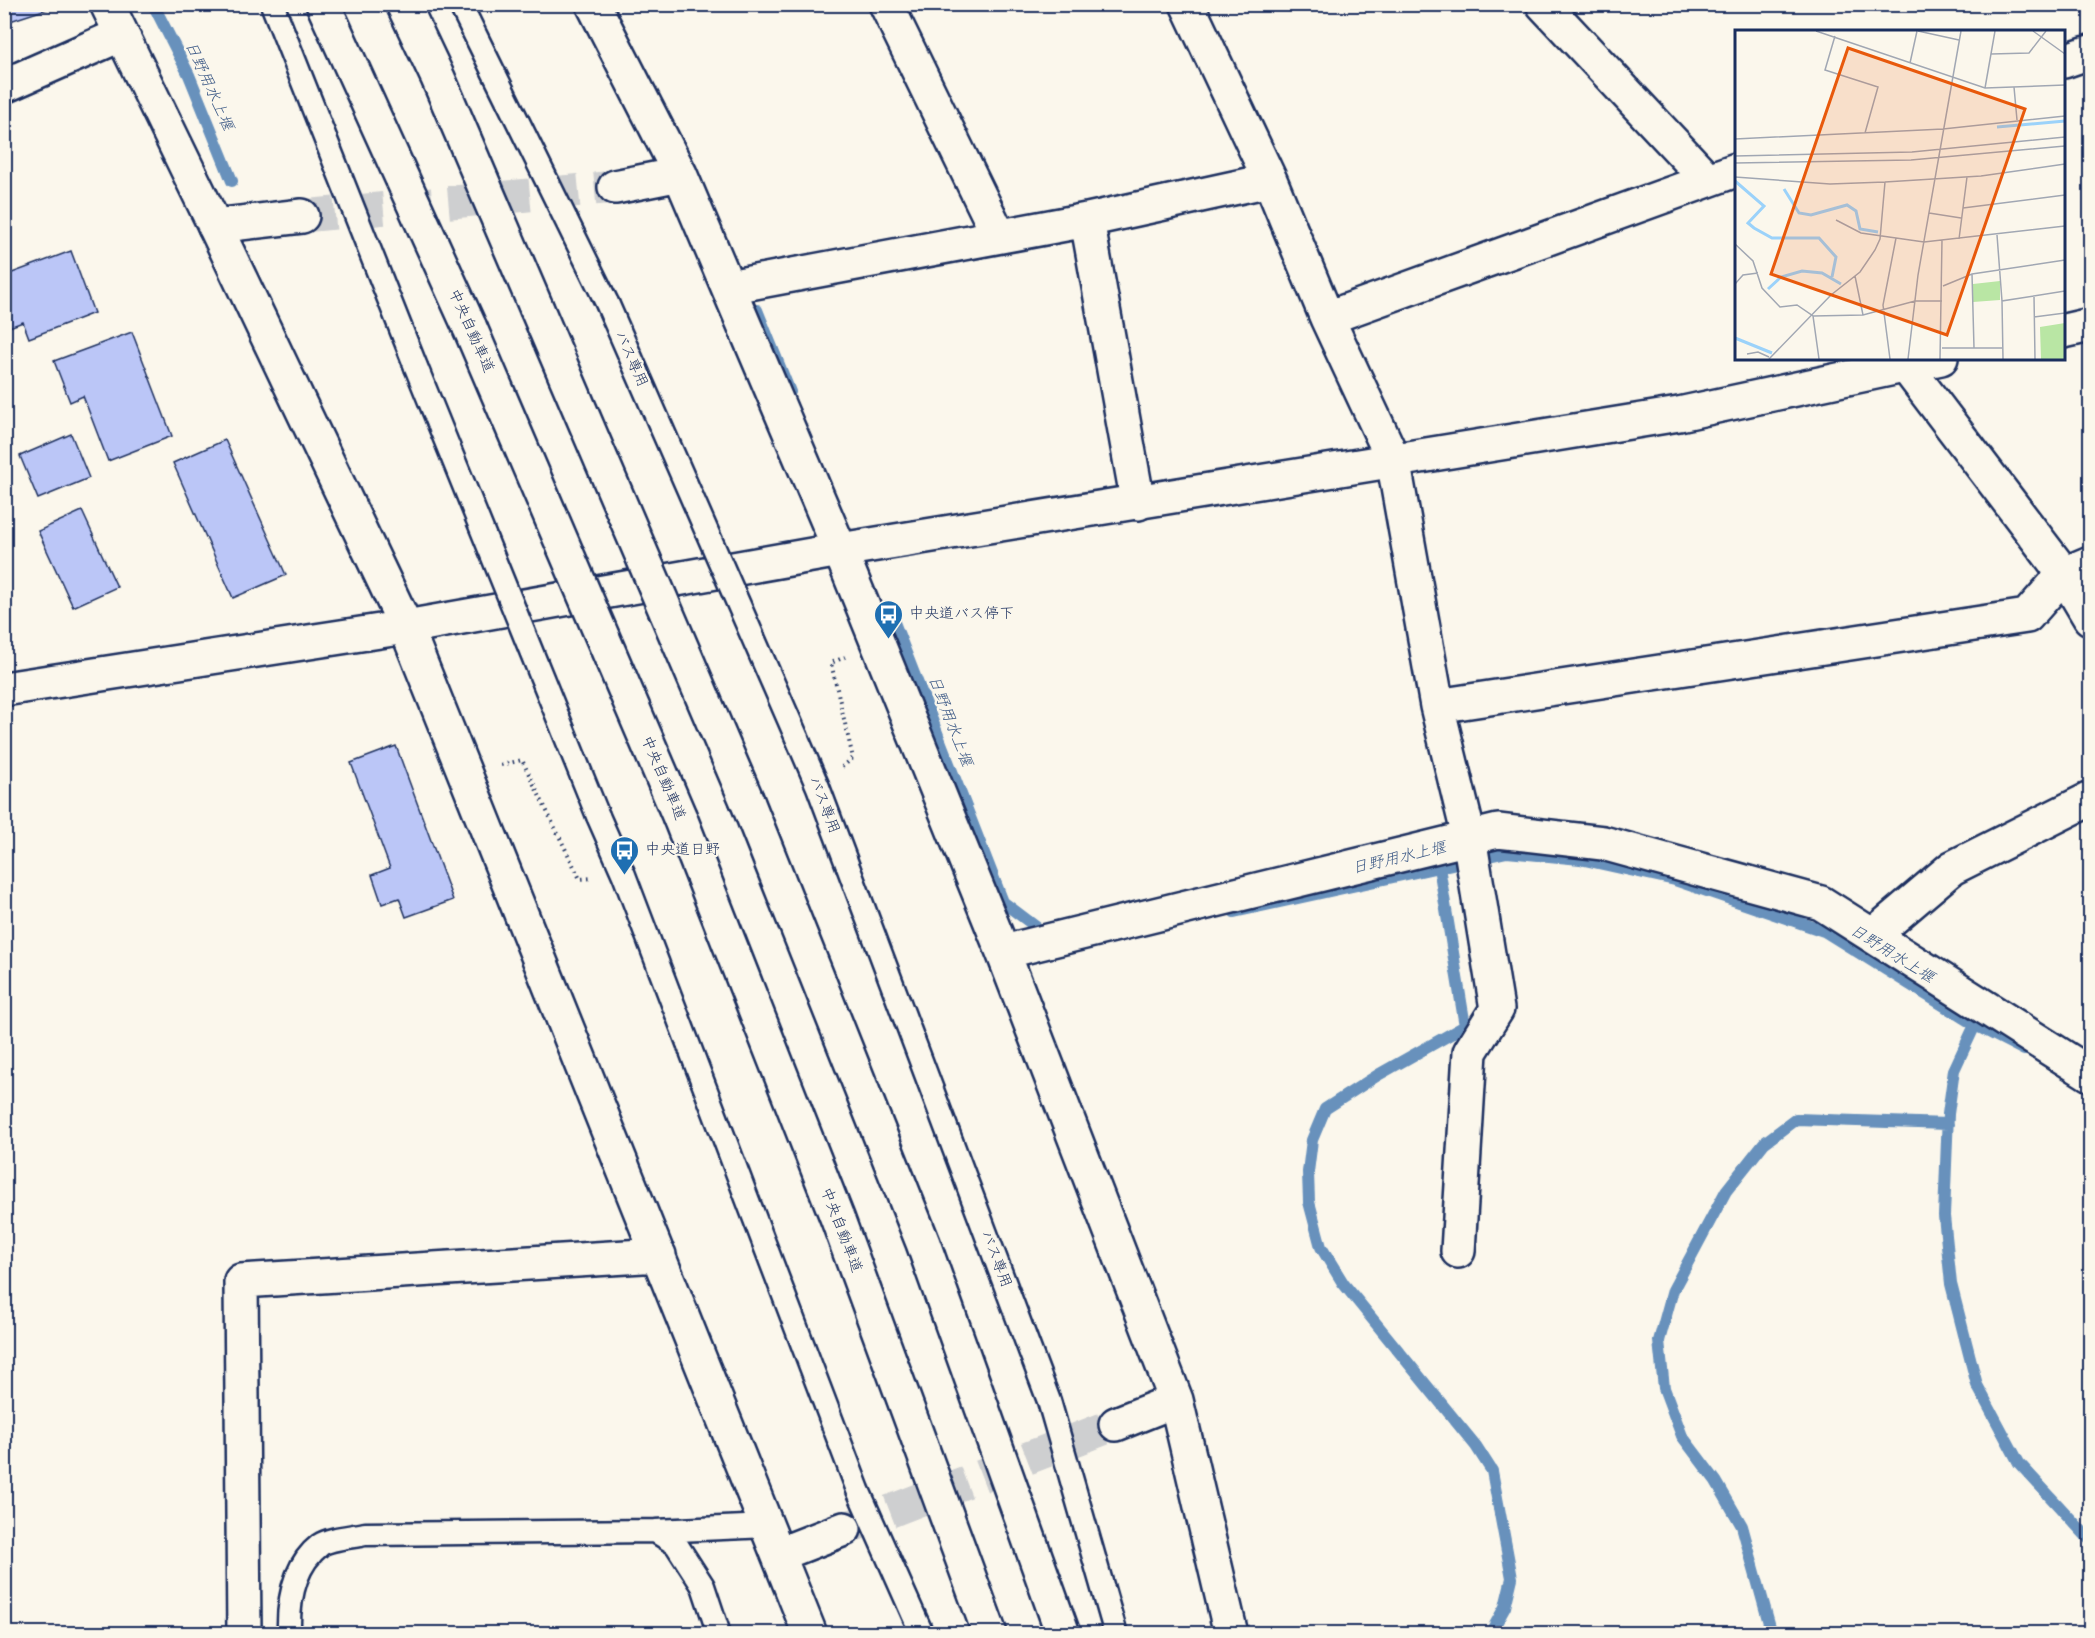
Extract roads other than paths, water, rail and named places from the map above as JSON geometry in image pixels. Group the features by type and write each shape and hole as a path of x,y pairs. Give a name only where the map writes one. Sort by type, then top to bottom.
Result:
{"main road":[{"path":"106,4 215,226 406,627 810,1634"},
{"name":"中央自動車道","path":"323,4 470,328 680,818 838,1220 990,1634"},
{"path":"403,4 438,78 537,307 747,801 923,1243 1063,1634"},
{"path":"593,4 680,174 840,550 1003,952 1176,1400 1231,1634"},
{"path":"886,4 999,236"},
{"path":"1187,4 1270,180 1327,318 1393,459 1437,706 1471,853 1497,1009 1470,1052 1458,1251"},
{"path":"1327,318 1722,174 1543,4"},
{"path":"4,86 120,35"},
{"path":"2065,61 2091,52"},
{"path":"615,187 680,174"},
{"path":"728,287 1087,220 1270,180"},
{"path":"215,226 302,216"},
{"path":"1087,220 1138,503"},
{"path":"2065,331 2091,325"},
{"path":"4,689 406,627 840,550 1679,414 1905,362 1923,360"},
{"path":"1905,362 2077,568 2091,618"},
{"path":"1437,706 2027,616 2077,568"},
{"path":"1873,935 1952,868 2091,799"},
{"path":"1003,952 1069,936 1471,853 1498,831 1603,843 1821,903 2091,1074"},
{"path":"244,1634 241,1281 659,1255"},
{"path":"1116,1424 1176,1400"},
{"path":"774,1540 844,1529"}],"lane":[{"path":"272,4 416,367 624,875 858,1490 922,1634"},
{"name":"バス専用","path":"460,4 606,303 818,787 1049,1401 1116,1634"},
{"path":"289,1634 288,1603 301,1568 321,1544 365,1534 655,1531 774,1540"},
{"path":"655,1531 676,1544 703,1586 719,1634"}],"waterway":[{"name":"日野用水上堰","path":"153,4 189,75 232,181"},
{"name":"日野用水上堰","path":"757,310 790,392"},
{"name":"日野用水上堰","path":"888,607 1003,902 1048,936"},
{"name":"日野用水上堰","path":"1234,912 1507,852 1580,859 1675,880 1824,931 1975,1025 2024,1050"},
{"path":"1439,867 1465,1026 1378,1075 1325,1109 1312,1140 1308,1172 1309,1202 1321,1247 1343,1283 1476,1446 1492,1471 1512,1578 1505,1607 1490,1634"},
{"path":"1975,1025 1954,1070 1948,1114 1944,1216 1951,1284 1977,1385 2019,1463 2090,1540"},
{"path":"1772,1634 1742,1526 1716,1481 1682,1436 1664,1388 1659,1341 1673,1290 1726,1191 1764,1143 1796,1119 1948,1124"}],"tunnel":[{"path":"302,216 615,187"},
{"path":"844,1529 1116,1424"}],"place":[{"name":"中央道バス停下","path":"888,640"},
{"name":"中央道日野","path":"624,876"}]}
